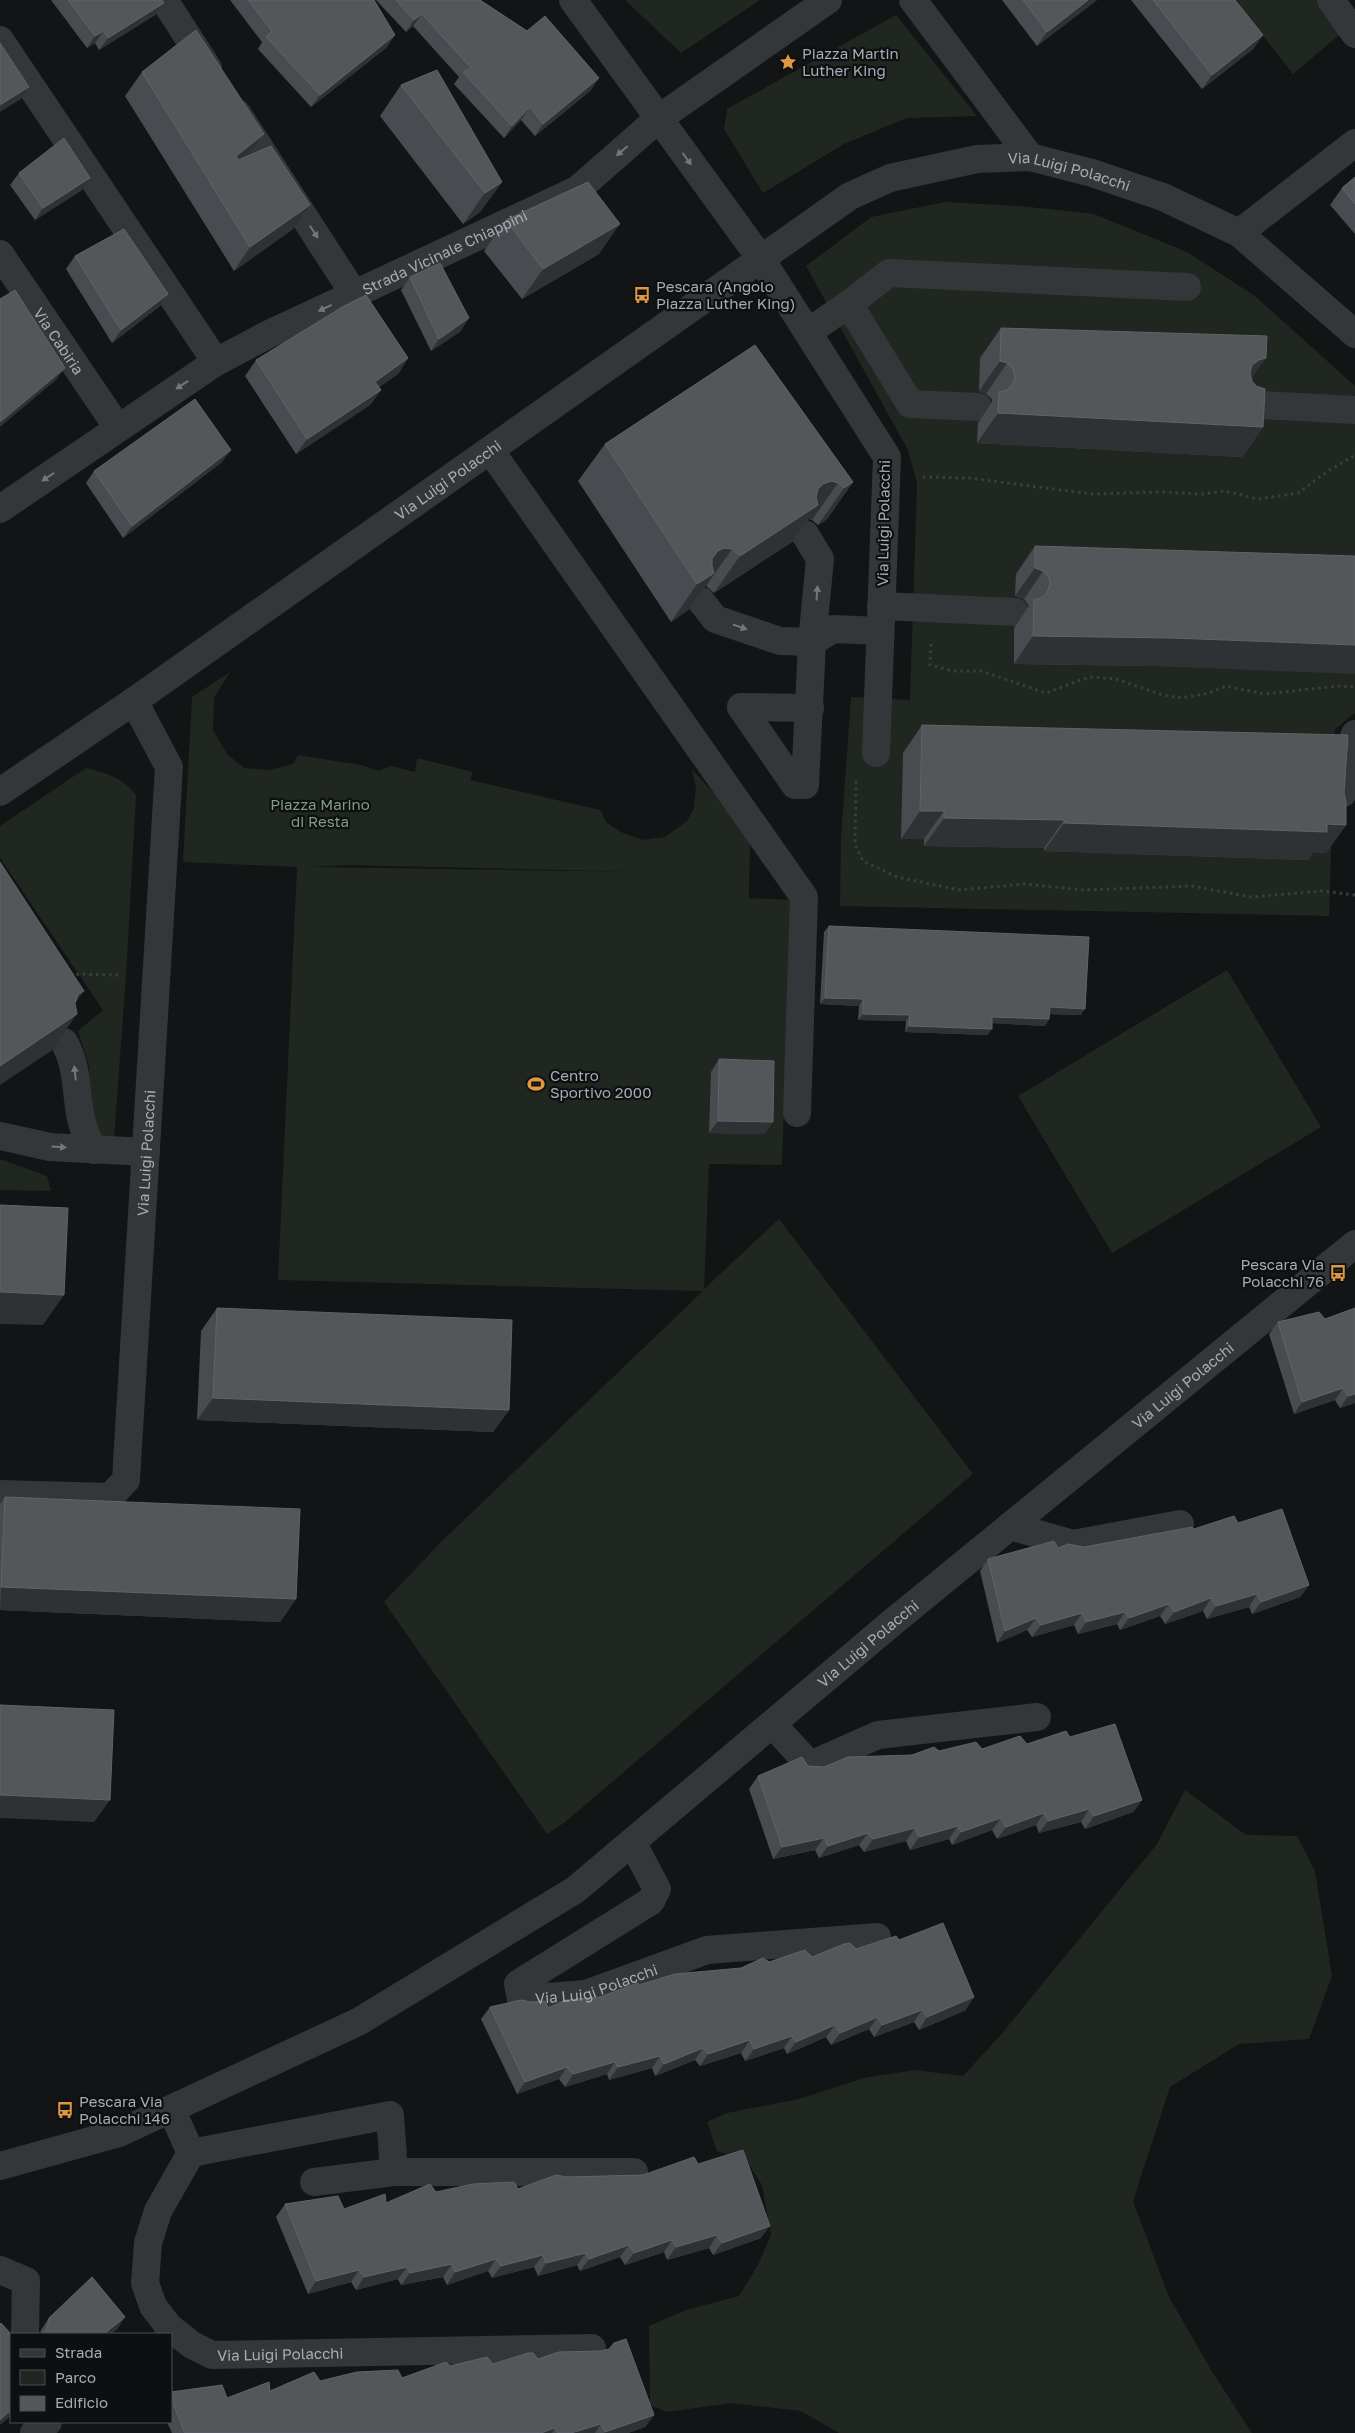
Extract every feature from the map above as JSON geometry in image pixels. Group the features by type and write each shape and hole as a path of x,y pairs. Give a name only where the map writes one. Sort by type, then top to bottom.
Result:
{"street":[{"path":"164,0 354,294"},
{"path":"573,0 761,259"},
{"path":"658,119 828,0"},
{"path":"912,0 1030,157"},
{"path":"1331,0 1355,34"},
{"path":"0,40 216,362"},
{"name":"Strada Vicinale Chiappini","path":"0,509 216,362 354,294 577,190 658,119"},
{"path":"1240,233 1355,143"},
{"name":"Via Luigi Polacchi","path":"0,792 134,701 850,196 890,178 977,159 1030,157 1092,173 1163,198 1240,233 1355,334"},
{"name":"Via Cabiria","path":"0,254 118,428"},
{"name":"Via Luigi Polacchi","path":"761,259 887,457 876,753"},
{"path":"808,332 849,304 889,273 1187,287"},
{"path":"849,304 910,404 978,407"},
{"path":"1244,404 1355,410"},
{"path":"490,450 804,897 797,1113"},
{"path":"805,534 820,559 812,642 810,708"},
{"path":"701,601 715,619 780,641 812,642 833,629 932,608 1015,612"},
{"name":"Via Luigi Polacchi","path":"0,1494 110,1497 126,1480 169,766 134,701"},
{"path":"1340,822 1346,758 1355,734"},
{"path":"64,1042 73,1060 78,1106 85,1136 94,1150"},
{"path":"0,1136 50,1146 146,1152"},
{"name":"Via Luigi Polacchi","path":"0,2166 119,2133 358,2022 574,1890 1010,1526 1355,1244"},
{"path":"1010,1526 1072,1544 1180,1524"},
{"path":"772,1724 810,1765 878,1735 1037,1717"},
{"name":"Via Luigi Polacchi","path":"632,1842 657,1889 652,1901 518,1984 521,1999 586,1994 708,1950 877,1937"},
{"path":"171,2109 191,2153 390,2115 394,2172"},
{"name":"Via Luigi Polacchi","path":"191,2153 158,2211 148,2244 145,2283 154,2306 169,2327 192,2346 212,2355 592,2348"},
{"path":"314,2182 394,2172 634,2172"},
{"path":"0,2270 26,2281 25,2333"},
{"path":"34,2433 47,2423"}],"path":[{"path":"886,474 969,478 1092,494 1162,492 1202,494 1225,491 1258,499 1298,493 1328,471 1355,455"},
{"path":"932,608 930,665 953,671 981,671 1046,693 1089,677 1116,679 1163,695 1182,698 1209,693 1226,686 1264,694 1339,686 1355,687"},
{"path":"856,780 855,845 863,861 897,877 959,890 1024,884 1084,890 1192,886 1251,897 1322,891 1355,895"},
{"path":"62,974 156,977"}],"green space":[{"path":"625,0 760,0 681,53"},
{"path":"1235,0 1321,0 1344,31 1293,74"},
{"path":"896,15 977,116 907,118 844,144 763,193 724,129 727,109"},
{"path":"945,202 1020,206 1094,214 1187,252 1255,296 1355,386 1355,713 1335,729 1329,916 840,906 841,837 851,697 910,700 917,483 908,450 806,266 871,217"},
{"name":"Piazza Marino di Resta","path":"230,672 214,698 213,730 227,754 244,768 270,770 293,764 298,755 361,765 379,771 391,766 415,772 417,758 473,772 470,780 600,810 607,823 621,832 643,840 665,837 687,821 694,808 696,788 692,769 750,834 749,898 791,900 782,1165 709,1164 704,1289 779,1219 973,1474 564,1823 547,1834 384,1602 441,1542 703,1291 278,1280 297,867 183,862 192,697","holes":["347,865 640,872 310,867"]},
{"path":"86,768 120,780 136,795 126,976 114,1139 94,1138 88,1125 89,1066 78,1031 103,1010 0,858 0,826"},
{"path":"1227,970 1321,1127 1112,1253 1018,1096"},
{"path":"0,1159 47,1176 51,1191 0,1190"},
{"path":"1185,1790 1246,1835 1297,1836 1315,1871 1332,1976 1309,2039 1239,2044 1170,2087 1133,2201 1169,2297 1213,2373 1252,2433 839,2433 801,2411 731,2403 667,2412 650,2405 649,2326 686,2310 739,2296 758,2265 771,2235 762,2185 746,2160 717,2151 707,2122 727,2113 799,2099 864,2078 915,2070 963,2076 999,2037 1157,1844"}],"building":[{"path":"68,0 162,0 164,3 108,38 104,31 95,36"},
{"path":"248,0 374,0 395,35 320,95 266,37 272,31"},
{"path":"396,0 480,0 527,31 545,16 599,78 543,124 530,107 512,126 463,72 471,68 422,14 414,20"},
{"path":"1023,0 1088,0 1047,32"},
{"path":"1153,0 1235,0 1263,35 1212,75"},
{"path":"196,30 264,134 236,156 238,160 271,146 310,205 250,247 142,72"},
{"path":"0,43 29,87 0,105"},
{"path":"437,70 502,182 485,193 401,85"},
{"path":"64,138 90,178 43,208 19,173"},
{"path":"1355,177 1355,204 1342,188"},
{"path":"588,182 620,224 543,269 506,220"},
{"path":"124,229 168,294 121,330 75,256"},
{"path":"440,263 469,318 439,339 410,277"},
{"path":"15,290 65,368 0,422 0,299"},
{"path":"366,295 408,358 375,382 381,390 307,439 256,360 344,306"},
{"path":"1001,328 1267,336 1266,358 1252,365 1250,373 1252,381 1256,386 1265,389 1263,427 998,413 999,392 1007,390 1015,378 1013,369 1007,363 1000,361"},
{"path":"755,345 853,482 844,488 838,483 831,481 823,484 818,489 816,497 818,505 740,556 732,549 724,548 718,551 712,558 714,573 697,584 605,444"},
{"path":"195,399 231,450 132,526 94,471"},
{"path":"1035,546 1355,556 1355,645 1172,638 1033,636 1034,600 1041,598 1047,593 1050,584 1049,577 1043,571 1035,568"},
{"path":"922,725 1348,735 1344,793 1346,825 1327,824 1327,832 1064,823 1064,820 944,818 944,811 920,811"},
{"path":"0,862 84,991 78,995 75,1003 77,1014 0,1066"},
{"path":"829,926 1089,937 1085,1009 1050,1007 1049,1019 992,1017 992,1029 909,1026 910,1015 863,1014 863,999 825,998"},
{"path":"719,1059 774,1061 773,1122 718,1121"},
{"path":"0,1205 68,1208 64,1295 0,1292"},
{"path":"217,1308 512,1320 509,1410 213,1398"},
{"path":"1355,1308 1355,1394 1348,1396 1343,1388 1302,1402 1278,1322 1319,1312 1325,1319"},
{"path":"5,1497 300,1509 296,1599 1,1587"},
{"path":"1282,1509 1309,1585 1261,1602 1257,1594 1216,1606 1211,1598 1174,1612 1169,1604 1129,1618 1125,1612 1086,1622 1082,1613 1041,1625 1036,1618 1005,1631 988,1559 1054,1541 1058,1548 1068,1544 1084,1547 1192,1527 1194,1529 1234,1516 1238,1523"},
{"path":"0,1705 114,1710 110,1800 0,1795"},
{"path":"1115,1724 1142,1800 1094,1816 1089,1809 1048,1821 1044,1813 1006,1827 1001,1818 961,1832 958,1826 919,1837 915,1828 873,1839 868,1833 828,1846 824,1838 782,1847 758,1776 802,1757 808,1766 824,1767 848,1757 912,1755 934,1747 939,1751 976,1742 982,1749 1020,1736 1027,1744 1066,1731 1070,1737"},
{"path":"943,1923 974,1997 927,2017 922,2010 882,2025 878,2017 840,2033 835,2025 796,2042 792,2036 754,2049 750,2040 708,2054 703,2048 664,2064 660,2056 618,2067 615,2062 573,2074 567,2067 525,2082 490,2007 521,2000 530,2002 545,2001 548,2008 566,2000 600,1997 638,1983 639,1985 675,1974 741,1968 763,1958 769,1962 805,1950 812,1957 844,1944 850,1943 856,1949 896,1936 899,1940"},
{"path":"743,2150 770,2226 722,2243 717,2235 676,2247 672,2240 634,2253 629,2245 589,2259 586,2253 546,2263 543,2255 501,2266 496,2259 455,2272 452,2264 410,2273 407,2267 364,2277 359,2270 316,2281 285,2204 338,2196 344,2209 385,2194 386,2203 430,2184 436,2192 473,2184 514,2182 518,2189 556,2175 567,2177 643,2175 694,2157 698,2164"},
{"path":"92,2277 125,2317 105,2333 43,2333 47,2329 49,2318"},
{"path":"0,2324 10,2333 10,2411 0,2420"},
{"path":"626,2339 654,2415 605,2432 601,2424 571,2433 558,2433 555,2428 541,2433 185,2433 172,2400 172,2392 222,2385 227,2398 269,2382 270,2391 314,2372 320,2381 357,2372 398,2370 402,2378 446,2362 450,2366 487,2357 493,2364 528,2353 533,2353 538,2359 559,2352 601,2351 609,2349 614,2343"}],"place":[{"name":"Piazza Martin Luther King","path":"788,62"},
{"name":"Pescara (Angolo Piazza Luther King)","path":"642,295"},
{"name":"Centro Sportivo 2000","path":"536,1084"},
{"name":"Pescara Via Polacchi 76","path":"1338,1273"},
{"name":"Pescara Via Polacchi 146","path":"65,2110"}]}
